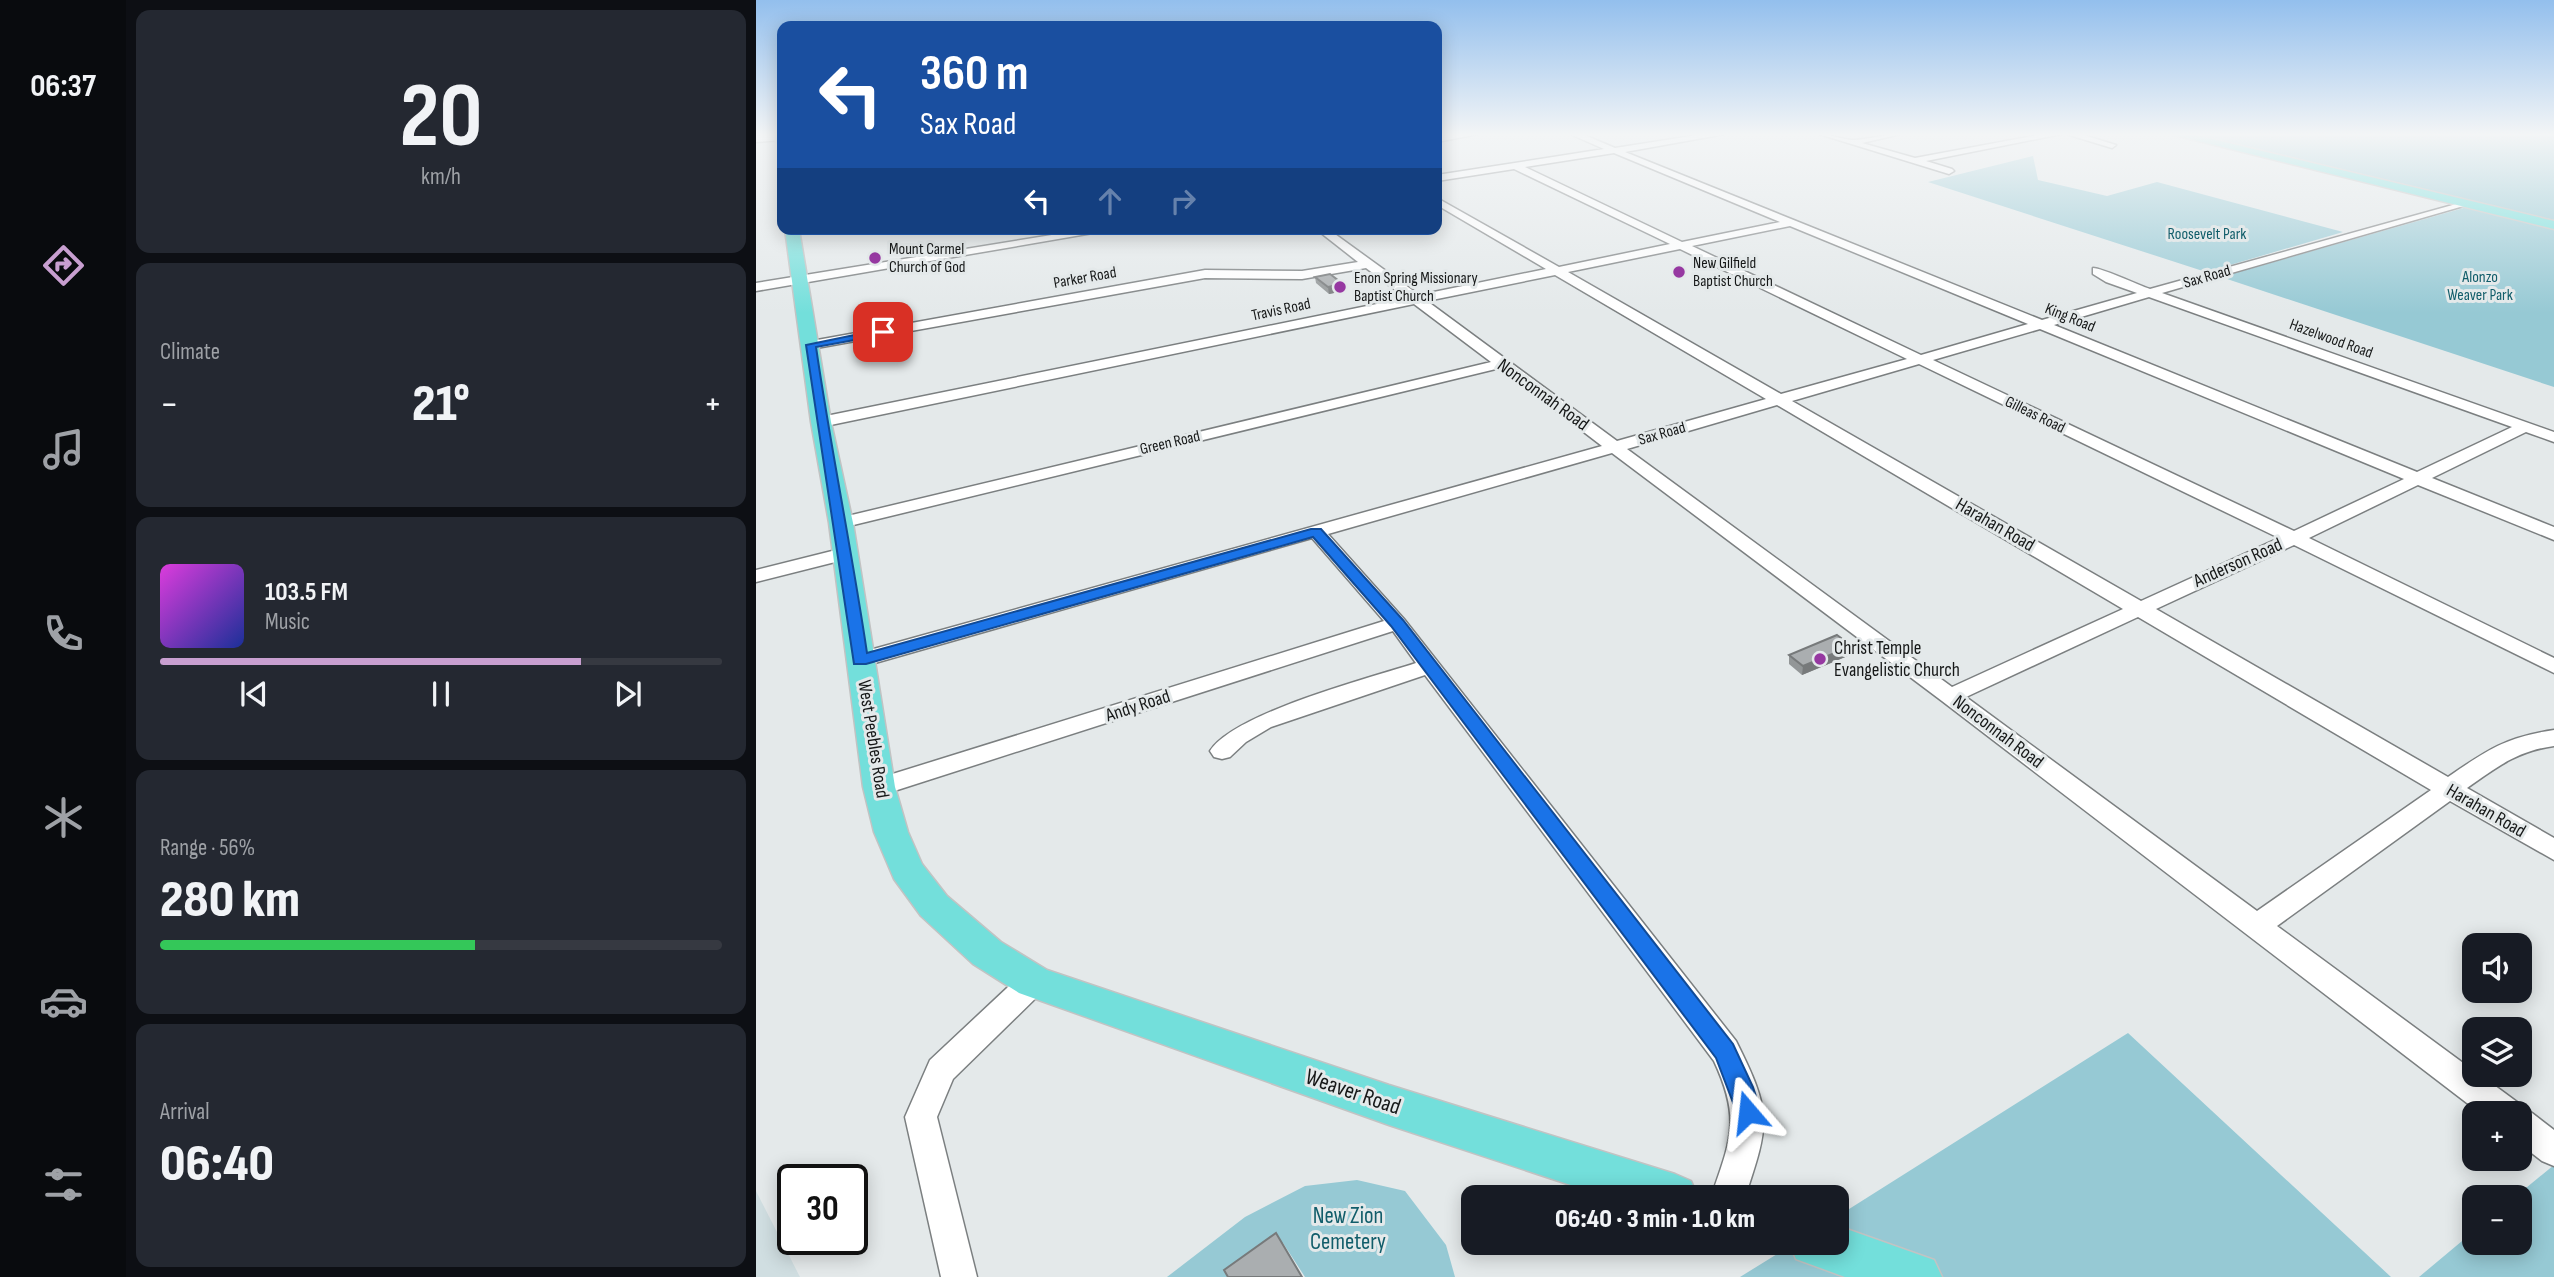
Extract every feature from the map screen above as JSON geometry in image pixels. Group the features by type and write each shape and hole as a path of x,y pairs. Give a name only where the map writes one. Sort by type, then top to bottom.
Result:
{"main road":[{"path":"2424,194 2554,225"},
{"name":"West Peebles Road","path":"793,235 821,422 841,523 879,787 897,849 922,891 964,934 1033,982"},
{"name":"Weaver Road","path":"1033,982 1389,1105 1638,1185"},
{"path":"1849,1254 1917,1277"}],"street":[{"name":"Gilleas Road","path":"1573,194 2294,538 2554,666"},
{"name":"King Road","path":"1718,194 2554,534"},
{"name":"Sax Road","path":"860,660 1780,400 2463,203"},
{"name":"Harahan Road","path":"1442,204 2554,850"},
{"name":"Travis Road","path":"821,422 1789,223"},
{"path":"756,288 991,243 1060,235"},
{"name":"Nonconnah Road","path":"1329,235 1950,696 2489,1101"},
{"name":"Parker Road","path":"811,345 1198,275 1227,272 1302,275 1367,264"},
{"name":"Hazelwood Road","path":"2097,271 2104,277 2148,293 2554,437"},
{"name":"Green Road","path":"841,523 1500,364"},
{"name":"Anderson Road","path":"1950,696 2294,538 2525,427"},
{"path":"1316,532 1397,623 1725,1051 1741,1087 1748,1112 1739,1163 1732,1185"},
{"path":"756,576 844,554"},
{"name":"Andy Road","path":"879,787 1397,623"},
{"path":"1222,751 1238,737 1263,722 1429,666"},
{"path":"2256,926 2511,746 2554,738"},
{"path":"959,1277 920,1116 941,1070 1033,982"},
{"path":"2532,1134 2554,1150"}],"shaded area":[{"path":"756,1191 777,1232 777,1255 789,1255 800,1277 756,1277"}],"green space":[{"name":"Roosevelt Park","path":"1964,194 2097,194 2107,196 2116,194 2200,194 2343,232 2206,272"},
{"path":"2444,194 2554,194 2554,220"},
{"name":"Alonzo Weaver Park","path":"2467,207 2554,229 2554,387 2221,277"},
{"path":"2128,1033 2391,1277 1740,1277 1776,1255 1849,1255 1849,1209"},
{"path":"2554,1165 2554,1277 2419,1277 2462,1241 2462,1255 2532,1255 2532,1185 2530,1185"},
{"name":"New Zion Cemetery","path":"1357,1180 1405,1191 1446,1245 1455,1277 1305,1277 1283,1243 1238,1277 1167,1277 1245,1217 1305,1186"}],"building":[{"path":"1330,274 1343,284 1328,287 1315,277"},
{"path":"1837,635 1852,646 1803,666 1789,655"},
{"path":"1276,1233 1302,1277 1228,1277 1224,1270"}],"place":[{"name":"Mount Carmel Church of God","path":"875,258"},
{"name":"New Gilfield Baptist Church","path":"1679,272"},
{"name":"Enon Spring Missionary Baptist Church","path":"1340,287"},
{"name":"Christ Temple Evangelistic Church","path":"1820,659"}],"route":[{"path":"883,332 811,345 821,422 841,523 860,660 1316,532 1397,623 1725,1051 1741,1087 1748,1112"}]}
